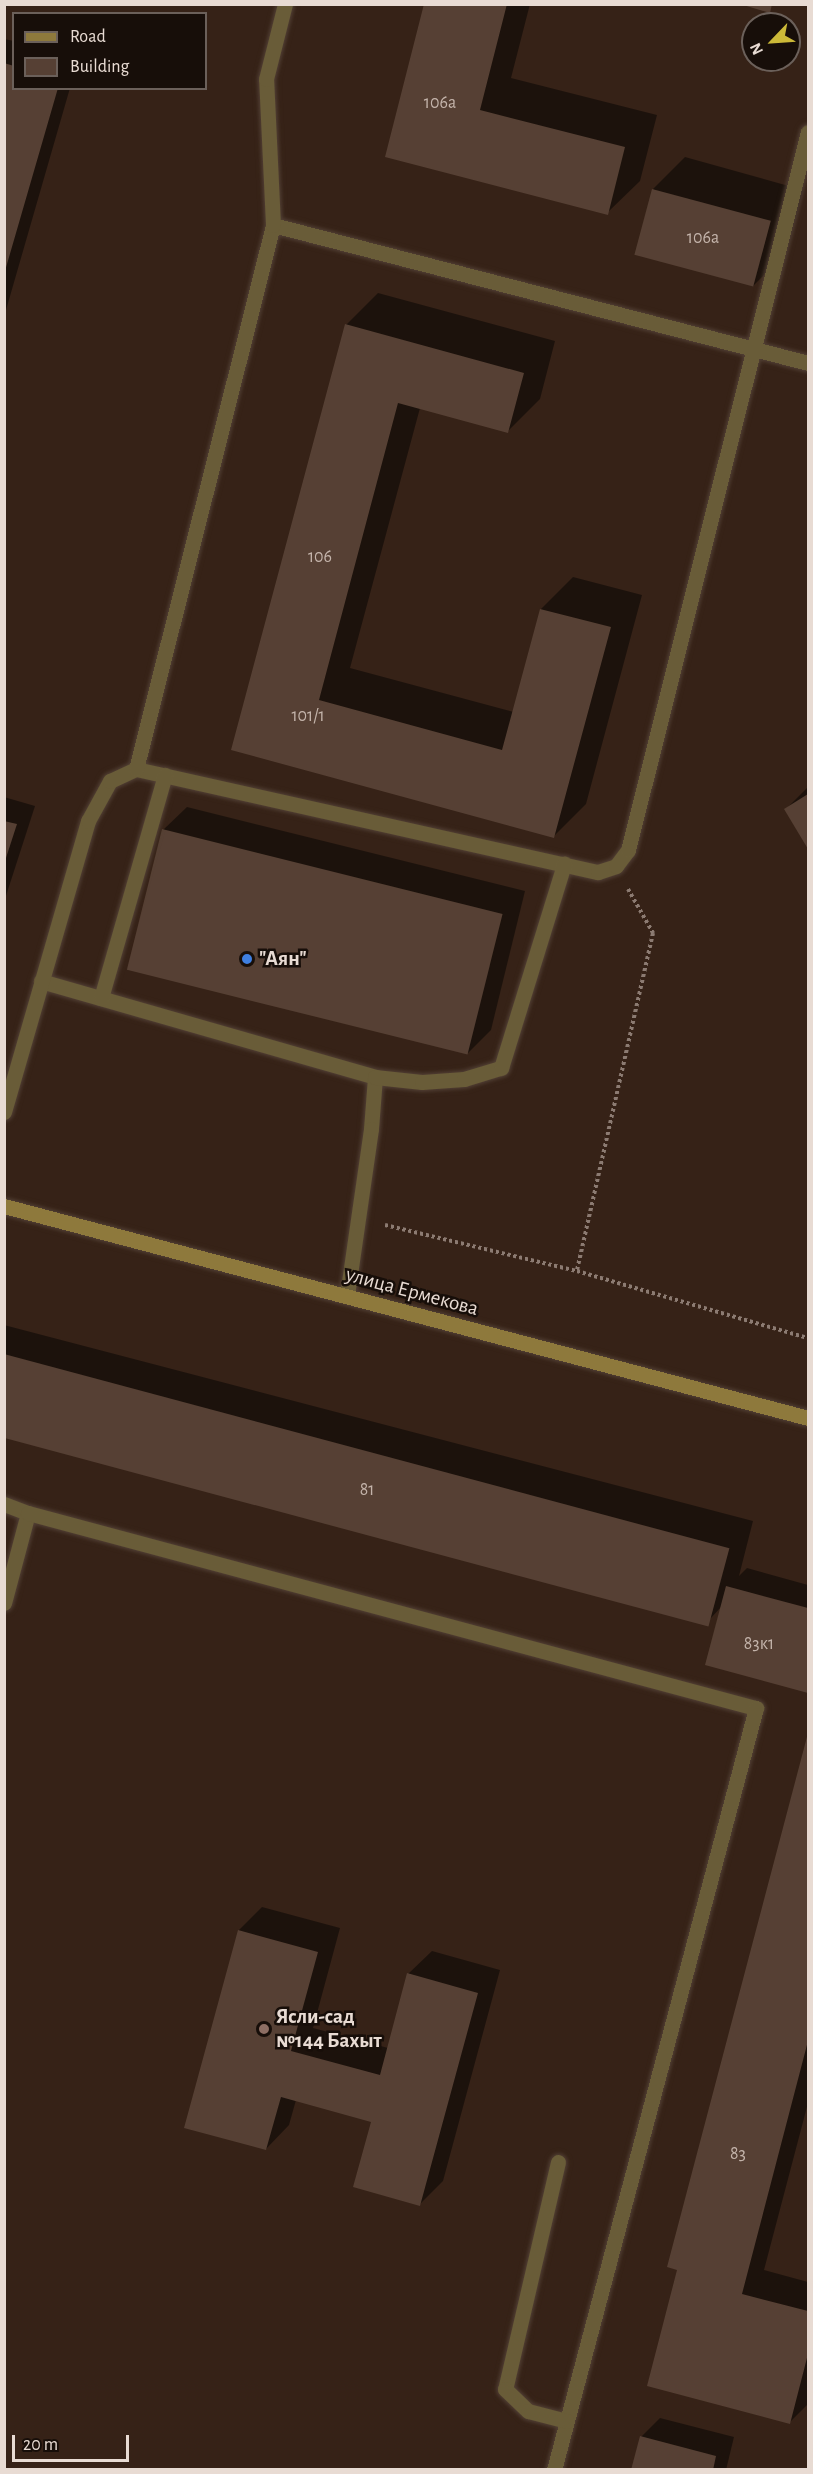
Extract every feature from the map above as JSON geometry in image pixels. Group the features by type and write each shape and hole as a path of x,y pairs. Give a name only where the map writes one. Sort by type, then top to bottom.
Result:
{"main road":[{"name":"улица Ермекова","path":"4,1206 808,1418"}],"street":[{"path":"136,769 273,225 266,79 285,4"},
{"path":"4,1112 88,821 110,781 136,769 598,872 616,866 628,850 751,350 808,132"},
{"path":"273,225 808,363"},
{"path":"101,998 165,775"},
{"path":"40,981 375,1077 422,1082 464,1079 501,1068 564,864"},
{"path":"346,1296 375,1077"},
{"path":"4,1504 28,1513 756,1708 554,2469"},
{"path":"4,1603 28,1513"},
{"path":"558,2162 505,2390 528,2411 567,2421"}],"path":[{"path":"576,1271 653,933 616,866"},
{"path":"358,1219 576,1271 808,1338"}],"building":[{"path":"424,4 507,4 480,110 625,147 608,215 385,157"},
{"path":"740,4 772,4 770,12"},
{"path":"4,63 12,65 12,90 57,90 5,271"},
{"path":"652,189 771,221 753,287 634,255"},
{"path":"345,324 524,373 508,433 398,403 319,700 502,750 540,609 611,627 554,838 231,750"},
{"path":"808,794 808,849 784,809"},
{"path":"4,821 17,824 5,861 4,861"},
{"path":"162,829 503,914 467,1055 127,970"},
{"path":"4,1354 729,1548 708,1627 4,1438"},
{"path":"726,1586 808,1608 808,1693 705,1665"},
{"path":"808,1733 808,2041 742,2294 808,2311 808,2354 790,2424 647,2386 677,2270 667,2267"},
{"path":"238,1930 318,1952 291,2051 380,2075 407,1973 478,1993 420,2206 353,2187 371,2122 281,2097 266,2150 184,2128"},
{"path":"640,2436 716,2456 713,2470 631,2470"}],"place":[{"name":"\"Аян\"","path":"247,959"},
{"name":"Ясли-сад №144 Бахыт","path":"264,2029"}]}
